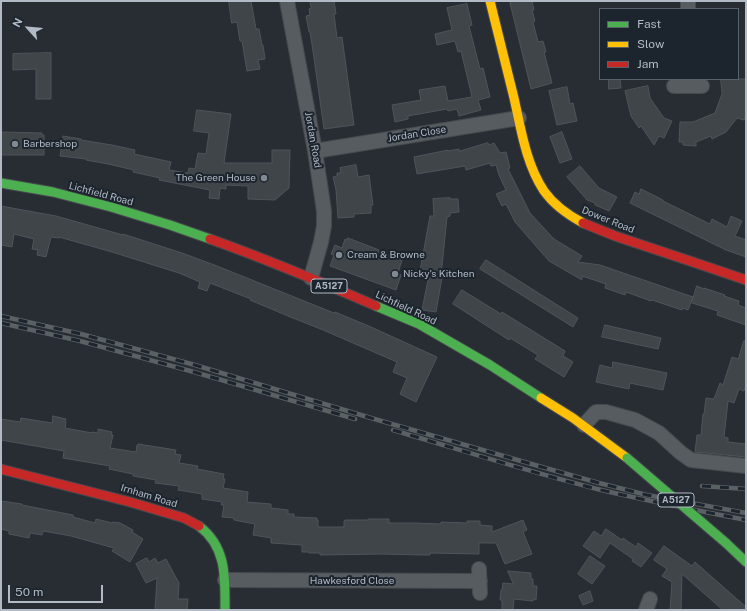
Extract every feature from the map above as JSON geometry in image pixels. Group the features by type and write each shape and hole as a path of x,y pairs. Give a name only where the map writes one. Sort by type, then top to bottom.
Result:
{"main road":[{"name":"Dower Road","path":"490,1 529,156 540,185 550,199 579,222 746,280"},
{"name":"Lichfield Road","path":"1,183 47,190 170,225 241,250 419,324 490,365 574,418 626,458 726,543 746,562"},
{"name":"Irnham Road","path":"1,469 71,485 142,504 194,523 209,535 220,553 225,580 225,610"}],"street":[{"name":"Jordan Road","path":"287,1 315,151 324,212 324,226 321,242 311,278"},
{"path":"674,86 693,84"},
{"name":"Jordan Close","path":"315,151 519,118"},
{"path":"584,426 596,412 606,412 635,420 659,433 691,460 746,466"},
{"name":"Hawkesford Close","path":"225,580 480,581"}],"building":[{"path":"229,1 251,1 256,29 259,29 265,59 258,60 260,69 247,71 242,41 240,41 237,22 232,23"},
{"path":"310,1 334,1 337,38 342,37 354,125 324,129 310,32 306,16 310,15"},
{"path":"532,1 534,10 532,10 535,21 533,22 538,42 543,41 546,52 544,52 552,83 531,89 510,3"},
{"path":"467,4 472,25 469,26 480,69 483,68 490,97 478,100 481,110 459,116 457,109 448,111 447,109 408,116 408,119 395,122 392,105 421,100 419,90 445,86 448,101 472,97 461,51 458,52 455,41 437,45 435,34 452,30 447,8"},
{"path":"51,53 51,99 36,99 36,69 13,70 13,54"},
{"path":"746,79 746,114 744,120 737,118 726,132 712,139 711,136 696,142 696,146 683,145 683,142 679,142 680,122 693,122 715,113 722,94 721,80"},
{"path":"609,80 620,80 621,88 609,89"},
{"path":"648,86 650,98 664,118 672,121 664,138 659,136 654,145 641,126 639,128 631,116 625,91"},
{"path":"567,87 570,104 573,103 577,121 557,125 549,91"},
{"path":"197,110 231,114 224,163 272,163 272,150 290,150 289,188 275,200 248,199 248,186 226,185 226,189 220,188 219,199 209,198 210,190 159,180 160,178 133,172 134,170 86,159 60,156 63,136 135,150 134,154 171,162 169,170 188,173 189,168 195,169 198,153 206,154 209,133 194,131"},
{"path":"1,132 42,133 42,135 44,135 44,155 1,155"},
{"path":"562,132 572,159 560,163 550,137"},
{"path":"488,143 489,145 494,143 500,153 506,152 510,168 508,169 530,213 554,239 582,256 578,262 600,265 693,297 688,310 683,308 682,310 652,300 651,301 626,292 625,295 605,288 606,284 582,276 582,280 549,261 515,222 506,204 502,206 496,194 506,190 496,165 491,166 490,163 466,170 465,166 417,174 414,157 448,150 459,149 459,151"},
{"path":"356,165 358,177 369,175 373,205 371,205 371,213 354,214 354,217 338,218 336,190 333,177 337,176 337,173 341,173 340,168"},
{"path":"580,166 599,188 617,197 609,211 587,200 567,177"},
{"path":"641,189 710,224 712,219 727,227 731,216 742,221 735,236 746,240 746,257 726,250 630,203 635,192 639,194"},
{"path":"433,199 458,199 459,212 450,213 450,216 447,217 440,276 442,277 436,312 422,310 428,280 425,279 426,276 424,276 424,272 420,271 430,216 434,216"},
{"path":"1,206 56,216 123,234 182,253 334,313 335,312 437,357 416,402 400,394 407,378 393,372 397,362 250,300 251,299 210,283 207,291 198,288 200,282 179,273 59,237 51,237 46,257 37,255 38,250 32,249 34,239 14,234 12,247 1,245"},
{"path":"348,238 402,260 398,273 401,275 396,290 330,266 334,255 331,254 335,245 342,248 345,239 347,240"},
{"path":"486,260 578,318 573,327 480,269"},
{"path":"697,286 739,301 738,305 746,308 746,325 717,315 718,311 692,303"},
{"path":"462,290 501,314 502,312 565,351 563,356 573,362 564,377 535,359 538,355 510,338 509,340 453,304"},
{"path":"605,325 661,338 658,349 602,337"},
{"path":"744,341 746,341 746,384 744,391 739,389 734,403 728,401 724,437 728,438 728,442 746,444 746,457 695,452 697,435 701,435 706,398 714,399 720,383 723,385 732,357 738,359"},
{"path":"613,362 667,373 663,390 630,383 629,389 596,382 600,365 612,368"},
{"path":"53,416 66,419 65,428 92,433 98,433 98,429 112,432 111,435 113,435 110,448 136,452 138,444 176,450 175,454 181,455 179,463 198,466 197,469 224,474 223,479 225,479 223,488 248,492 247,502 271,504 271,508 288,510 288,514 294,514 294,517 317,518 318,527 344,527 345,520 368,519 389,519 389,523 441,524 441,522 467,523 467,521 480,521 480,525 492,526 492,532 523,520 527,530 523,532 532,554 505,564 496,543 479,543 479,554 430,553 430,555 320,555 320,553 302,552 302,545 271,543 271,538 253,535 255,524 234,520 234,518 222,517 224,505 221,505 222,502 202,499 202,494 178,490 179,486 155,483 156,480 133,476 133,474 109,469 110,466 63,458 64,451 1,440 1,419 20,422 21,418 52,423"},
{"path":"1,501 73,515 73,517 95,523 96,519 112,523 120,523 133,530 132,532 143,539 130,562 112,551 114,548 71,536 43,531 42,535 30,533 29,538 9,534 9,531 1,529"},
{"path":"606,529 622,540 623,538 636,547 638,543 652,553 641,567 632,561 633,559 610,543 600,558 583,546 594,531 601,536"},
{"path":"664,546 692,566 695,562 746,607 746,610 723,610 682,574 681,610 670,610 672,582 662,576 667,569 654,560"},
{"path":"590,556 605,566 592,584 578,574"},
{"path":"147,558 149,562 155,558 158,563 166,559 179,583 178,599 188,599 187,610 155,610 157,578 146,583 136,564"},
{"path":"508,571 531,573 533,586 537,586 536,600 514,599 513,610 502,610 502,600 500,600 503,583 513,584"},
{"path":"590,591 593,601 583,605 579,596"}],"railway":[{"path":"1,316 81,334 195,365 371,418 599,483 647,495 746,513"},
{"path":"1,323 80,341 194,372 355,419"},
{"path":"393,430 520,468 597,489 746,520"},
{"path":"702,486 746,489"}],"traffic: fast":[{"path":"1,183 53,192 111,207 210,239"},
{"path":"376,306 419,324 490,365 541,398"},
{"path":"627,458 726,543"},
{"path":"199,526 208,534 220,553 225,586 225,610"},
{"path":"726,543 746,562"}],"traffic: slow":[{"path":"490,1 528,158 538,181 552,201 583,223"},
{"path":"541,398 573,418 627,458"}],"traffic: jam":[{"path":"583,223 615,236 746,280"},
{"path":"210,239 293,271 376,306"},
{"path":"1,469 130,502 184,518 199,526"}],"place":[{"name":"Barbershop","path":"15,144"},
{"name":"The Green House","path":"264,178"},
{"name":"Cream & Browne","path":"339,255"},
{"name":"Nicky's Kitchen","path":"395,274"}]}
